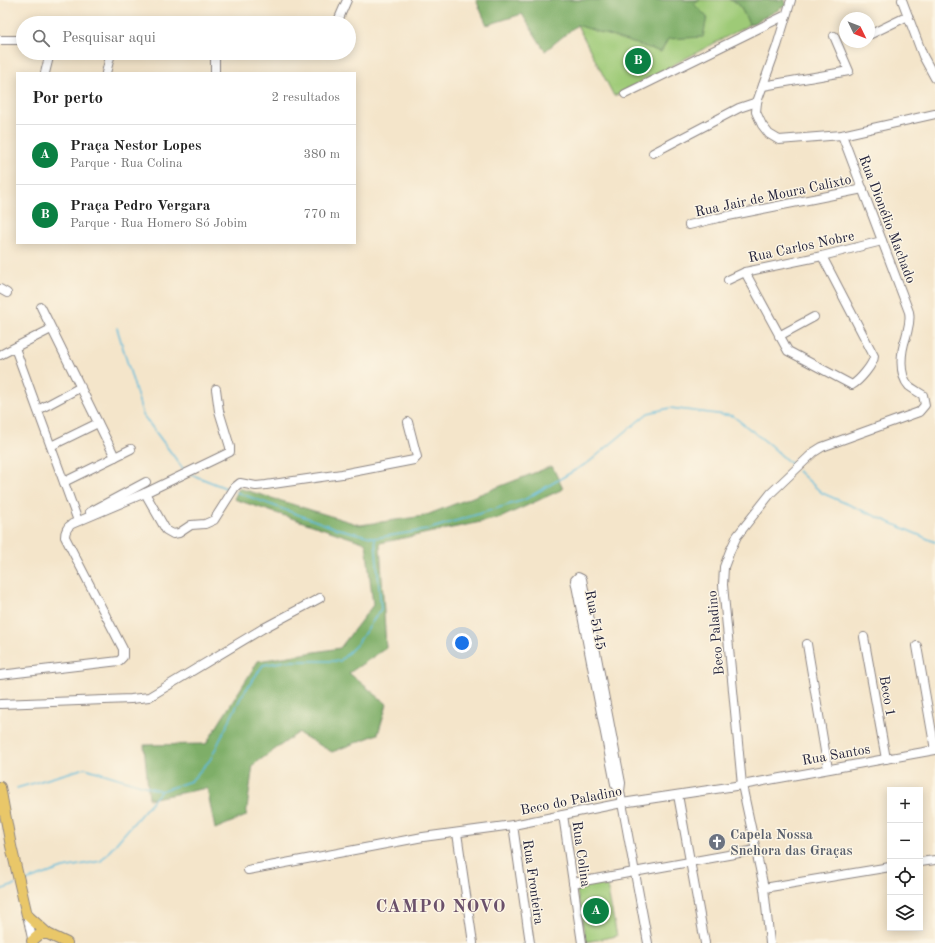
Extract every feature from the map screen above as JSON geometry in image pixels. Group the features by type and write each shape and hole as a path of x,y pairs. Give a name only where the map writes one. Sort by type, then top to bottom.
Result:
{"main road":[{"path":"0,787 11,846 27,915 48,934 67,943"},
{"path":"32,942 38,935 48,934"}],"street":[{"path":"340,16 347,0"},
{"path":"791,0 777,46 757,102 756,112 762,125 769,134 779,140 842,134 935,114"},
{"path":"902,0 923,56 935,78"},
{"path":"625,94 786,15"},
{"path":"875,32 908,16"},
{"path":"762,86 849,71 834,36"},
{"path":"0,40 16,40"},
{"path":"45,72 48,60"},
{"path":"106,72 109,60"},
{"path":"215,60 215,72"},
{"path":"653,153 739,108 757,102"},
{"name":"Rua Dionélio Machado","path":"842,134 909,312"},
{"name":"Rua Jair de Moura Calixto","path":"689,226 718,218 862,189"},
{"name":"Rua Carlos Nobre","path":"728,280 745,272 822,256 882,241"},
{"path":"745,272 788,351 850,385 854,384 872,364 874,356 822,256"},
{"path":"41,307 115,457"},
{"name":"Beco Paladino","path":"742,785 723,585 724,567 737,536 771,493 818,449 899,420 922,410 925,404 923,395 909,385 904,378 902,371 903,347 910,323 909,312"},
{"path":"779,336 814,317"},
{"path":"0,355 52,329"},
{"path":"15,348 78,520"},
{"path":"38,410 81,388"},
{"path":"78,520 145,493 230,452 230,447 218,411 216,389"},
{"path":"51,446 98,422"},
{"path":"145,493 166,530 173,534 179,533 191,525 205,524 214,520 235,487 240,482 256,486 266,485 342,474 414,460 417,457 408,422"},
{"path":"64,482 131,449"},
{"path":"0,675 118,661 123,657 123,649 65,537 65,533 69,526 78,520 146,482"},
{"name":"Rua 5145","path":"595,665 575,580 578,577 582,579 595,665 605,718 621,783 620,791 622,804 636,872 648,943"},
{"path":"0,704 149,697 262,629 320,598"},
{"name":"Beco 1","path":"864,637 886,759"},
{"path":"807,644 828,769"},
{"path":"917,646 935,750"},
{"name":"Rua Santos","path":"742,785 935,750"},
{"path":"742,785 764,888 770,943"},
{"name":"Beco do Paladino","path":"248,870 423,837 458,833 678,794 742,785"},
{"path":"678,794 705,943"},
{"name":"Rua Colina","path":"563,815 582,943"},
{"name":"Rua Fronteira","path":"513,824 530,943"},
{"path":"458,833 473,943"},
{"path":"573,883 756,850"},
{"path":"923,862 935,860"},
{"path":"764,888 887,868"},
{"path":"27,915 32,942"}],"green space":[{"path":"476,0 700,0 694,4 707,17 703,37 668,39 661,52 577,25 545,51 522,14 487,25"},
{"path":"564,0 784,0 787,5 614,96"},
{"path":"729,0 784,0 787,5 750,25 738,3"},
{"path":"552,466 563,489 500,518 380,543 386,648 349,673 387,704 378,734 332,752 298,733 253,765 246,816 215,829 207,788 149,799 144,745 206,744 258,661 340,648 373,605 366,543 234,499 239,488 360,525 424,516"},
{"path":"606,881 617,936 586,942 576,887"}],"waterway":[{"path":"117,328 143,415 184,470"},
{"path":"236,492 335,528 375,538 426,530 524,500 589,462 648,413 670,408 733,416 770,445 794,467"},
{"path":"798,471 822,493 935,542"},
{"path":"190,474 231,490"},
{"path":"17,788 85,768 161,791 191,781 210,760 241,697 263,665 286,661 340,661 357,644 381,609 375,539"},
{"path":"23,882 63,868 101,861 161,791"},
{"path":"0,890 15,885"}],"place":[{"name":"Praça Pedro Vergara","path":"638,61"},
{"name":"Capela Nossa Snehora das Graças","path":"717,842"},
{"name":"Praça Nestor Lopes","path":"596,911"}],"district":[{"name":"CAMPO NOVO","path":"441,906"}]}
